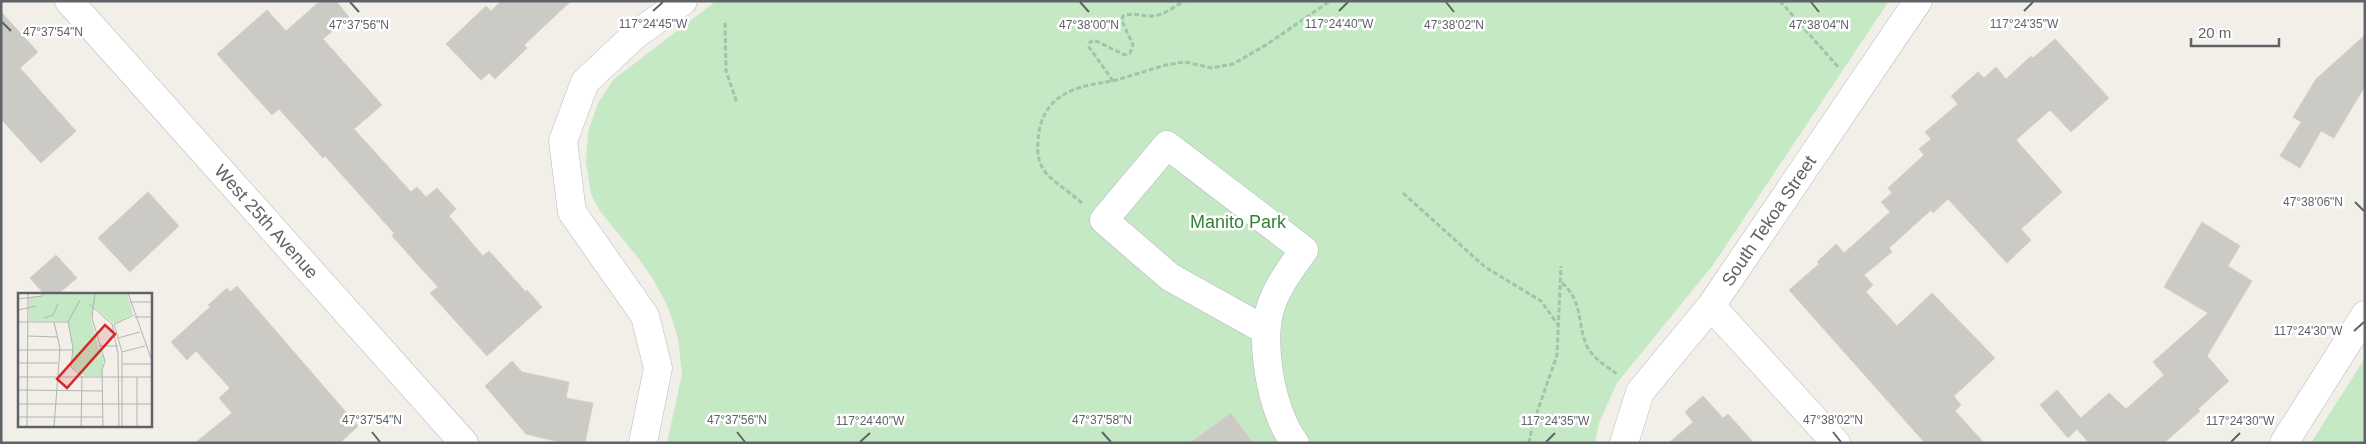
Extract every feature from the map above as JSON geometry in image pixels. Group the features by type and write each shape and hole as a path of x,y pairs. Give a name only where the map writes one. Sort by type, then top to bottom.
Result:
{"street":[{"name":"West 25th Avenue","path":"69,1 464,443"},
{"path":"642,443 658,368 645,316 572,212 563,142 585,82 635,35 683,1"},
{"name":"South Tekoa Street","path":"1624,443 1640,392 1711,306 1918,1"},
{"path":"1265,330 1170,277 1104,220 1167,144 1304,250 1286,275 1272,303 1265,330 1277,409 1287,432 1295,443"},
{"path":"1711,306 1836,443"},
{"path":"2284,443 2365,315"}],"path":[{"path":"1113,81 1089,47 1090,42 1094,40 1125,55 1130,53 1133,44 1122,21 1123,16 1132,13 1151,16 1165,12 1184,1"},
{"path":"1104,220 1047,173 1037,156 1038,130 1047,107 1068,91 1084,85 1113,81 1185,62 1212,68 1233,64 1266,45 1330,1"},
{"path":"1780,1 1858,90"},
{"path":"725,23 726,71 737,103"},
{"path":"1403,193 1485,267 1541,301 1559,326"},
{"path":"1529,443 1532,427 1557,355 1562,283 1561,266"},
{"path":"1562,283 1572,292 1581,317 1586,345 1597,360 1640,392"}],"green space":[{"name":"Manito Park","path":"716,1 1889,1 1713,265 1617,383 1599,423 1595,443 667,443 682,374 678,338 668,307 653,279 600,211 591,194 586,162 588,132 598,103 613,80"},
{"path":"2365,358 2365,443 2311,443"}],"building":[{"path":"320,1 336,1 349,17 323,39 382,105 354,129 411,192 417,187 426,197 437,188 456,209 449,216 483,256 489,251 542,307 487,356 430,293 438,287 392,236 394,233 325,156 323,158 279,109 272,115 217,54 267,10 286,31"},
{"path":"501,1 571,1 524,45 527,48 495,79 489,73 481,80 446,44 486,6 491,11"},
{"path":"1,12 38,52 20,68 76,131 41,163 1,119"},
{"path":"2365,35 2365,86 2334,138 2321,131 2300,168 2280,156 2301,122 2293,117 2316,79"},
{"path":"2055,39 2109,98 2071,132 2050,110 2016,140 2062,192 2021,229 2031,240 2007,263 1948,199 1933,213 1931,210 1889,248 1892,252 1864,275 1873,285 1866,292 1897,326 1932,293 1995,358 1954,396 1961,405 1955,411 1984,443 1925,443 1789,290 1819,264 1817,262 1836,244 1844,253 1890,212 1881,202 1892,193 1888,188 1924,155 1919,149 1931,139 1925,132 1958,104 1951,96 1978,72 1984,78 1996,67 2006,79 2031,56 2033,58"},
{"path":"148,192 179,226 130,272 98,238"},
{"path":"2202,222 2240,246 2228,266 2252,281 2207,356 2229,381 2198,409 2200,411 2164,443 2089,443 2077,429 2068,438 2040,405 2057,390 2081,418 2109,393 2126,409 2164,375 2153,362 2208,313 2164,287"},
{"path":"56,255 77,278 59,293 43,293 30,278"},
{"path":"237,286 358,426 340,443 195,443 232,413 219,398 230,388 196,351 187,360 171,342 210,307 208,305 227,288 230,292"},
{"path":"512,361 522,372 569,382 566,398 593,403 585,443 564,443 526,434 485,386"},
{"path":"1703,396 1723,418 1728,414 1754,443 1669,443 1693,422 1685,412"},
{"path":"1231,413 1253,443 1190,443"}]}
